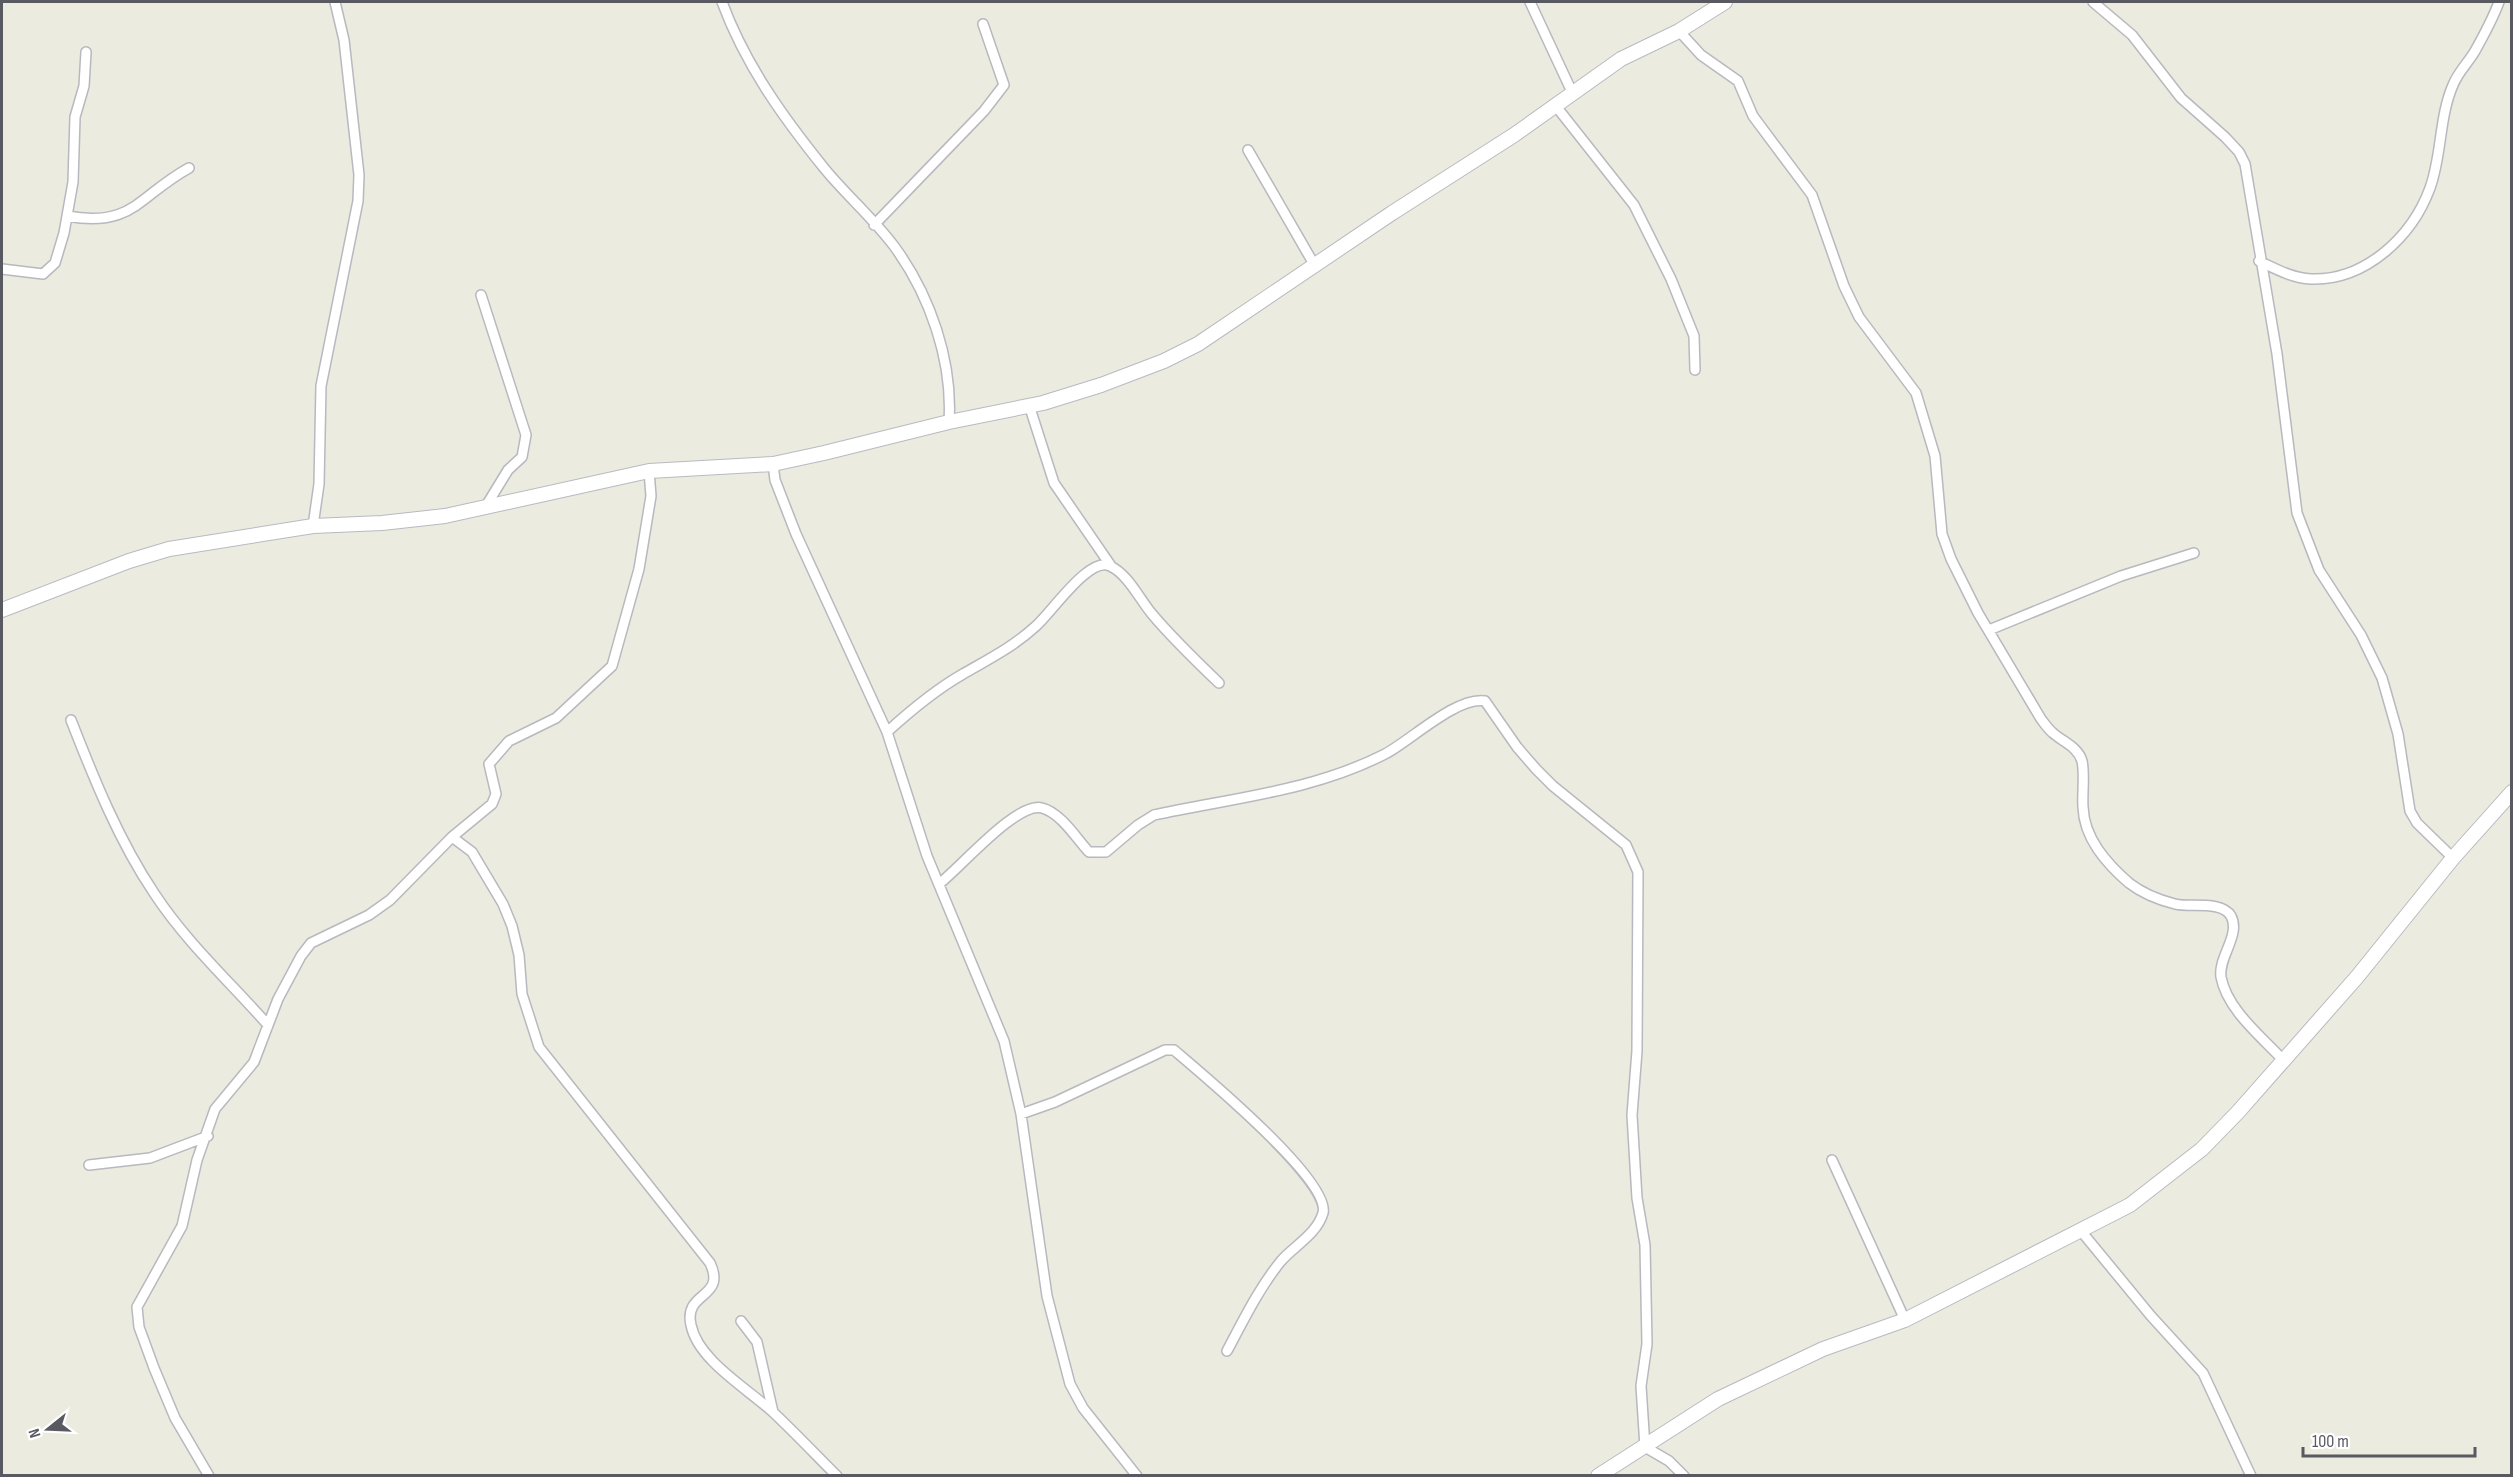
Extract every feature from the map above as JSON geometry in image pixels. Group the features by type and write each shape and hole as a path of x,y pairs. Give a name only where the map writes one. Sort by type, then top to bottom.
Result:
{"street":[{"path":"313,526 320,484 321,386 358,201 359,175 344,40 335,2"},
{"path":"722,2 743,52 772,98 826,170 892,244 913,273 926,302 950,387 949,422"},
{"path":"1530,2 1572,92"},
{"path":"2,610 129,561 169,549 313,526 382,524 445,516 649,471 773,464 1029,405 1101,385 1164,361 1198,344 1392,213 1514,135 1622,59 1679,31 1725,2"},
{"path":"2093,2 2132,35 2181,98 2239,152 2245,164 2259,261 2273,326 2301,524 2319,570 2361,635 2382,678 2398,734 2410,811 2417,823 2453,858"},
{"path":"2259,261 2290,276 2329,279 2371,262 2395,245 2409,226 2430,188 2452,86 2474,52 2499,2"},
{"path":"874,225 984,111 1004,85 983,24"},
{"path":"1679,31 1701,55 1738,81 1753,116 1812,195 1844,286 1859,317 1902,371 1916,393 1935,456 1942,534 1963,586 2042,719 2052,733 2077,751 2082,761 2086,828 2092,843 2131,884 2158,898 2178,904 2219,908 2230,914 2234,924 2222,961 2221,977 2225,990 2235,1007 2284,1061"},
{"path":"2,269 32,274 50,270 56,263 73,182 75,117 84,86 87,52"},
{"path":"1555,105 1634,205 1671,279 1694,336 1695,370"},
{"path":"1248,150 1315,266"},
{"path":"67,216 96,220 124,214 164,182 189,168"},
{"path":"482,295 526,435 522,457 508,470 486,506"},
{"path":"1029,405 1054,483 1111,566 1182,647 1219,683"},
{"path":"773,464 775,480 793,526 887,732 939,884 1004,1041 1021,1114 1047,1296 1070,1384 1083,1408 1137,1476"},
{"path":"209,1476 175,1418 144,1342 136,1316 143,1293 182,1226 197,1160 208,1136 216,1109 255,1062 268,1024 290,974 311,943 369,915 390,900 452,837 492,804 496,794 489,764 495,755 509,741 556,718 612,666 639,569 651,496 649,471"},
{"path":"1989,630 2121,576 2194,553"},
{"path":"887,732 944,686 1024,637 1091,567 1102,564 1111,566"},
{"path":"939,884 1023,810 1033,807 1051,812 1089,852 1106,852 1137,825 1154,815 1270,793 1327,778 1365,764 1395,749 1441,716 1473,701 1485,701 1517,747 1536,769 1553,786 1626,845 1638,872 1637,1052 1632,1115 1637,1198 1645,1245 1647,1344 1641,1386 1645,1447"},
{"path":"71,720 98,786 154,893 218,971 268,1024"},
{"path":"1598,1476 1718,1399 1823,1349 1905,1320 2130,1205 2202,1149 2284,1061 2511,792"},
{"path":"452,837 472,852 503,904 512,926 519,955 522,994 539,1047 555,1070 611,1134 710,1263 716,1275 714,1286 692,1305 689,1316 696,1339 724,1371 773,1412 837,1476"},
{"path":"1021,1114 1055,1102 1165,1050 1174,1050 1258,1123 1299,1168 1323,1203 1323,1213 1304,1241 1282,1261 1227,1351"},
{"path":"89,1165 150,1158 208,1136"},
{"path":"1832,1160 1905,1320"},
{"path":"2081,1231 2151,1316 2203,1373 2251,1476"},
{"path":"741,1321 757,1342 773,1412"},
{"path":"1645,1447 1669,1461 1684,1476"}]}
